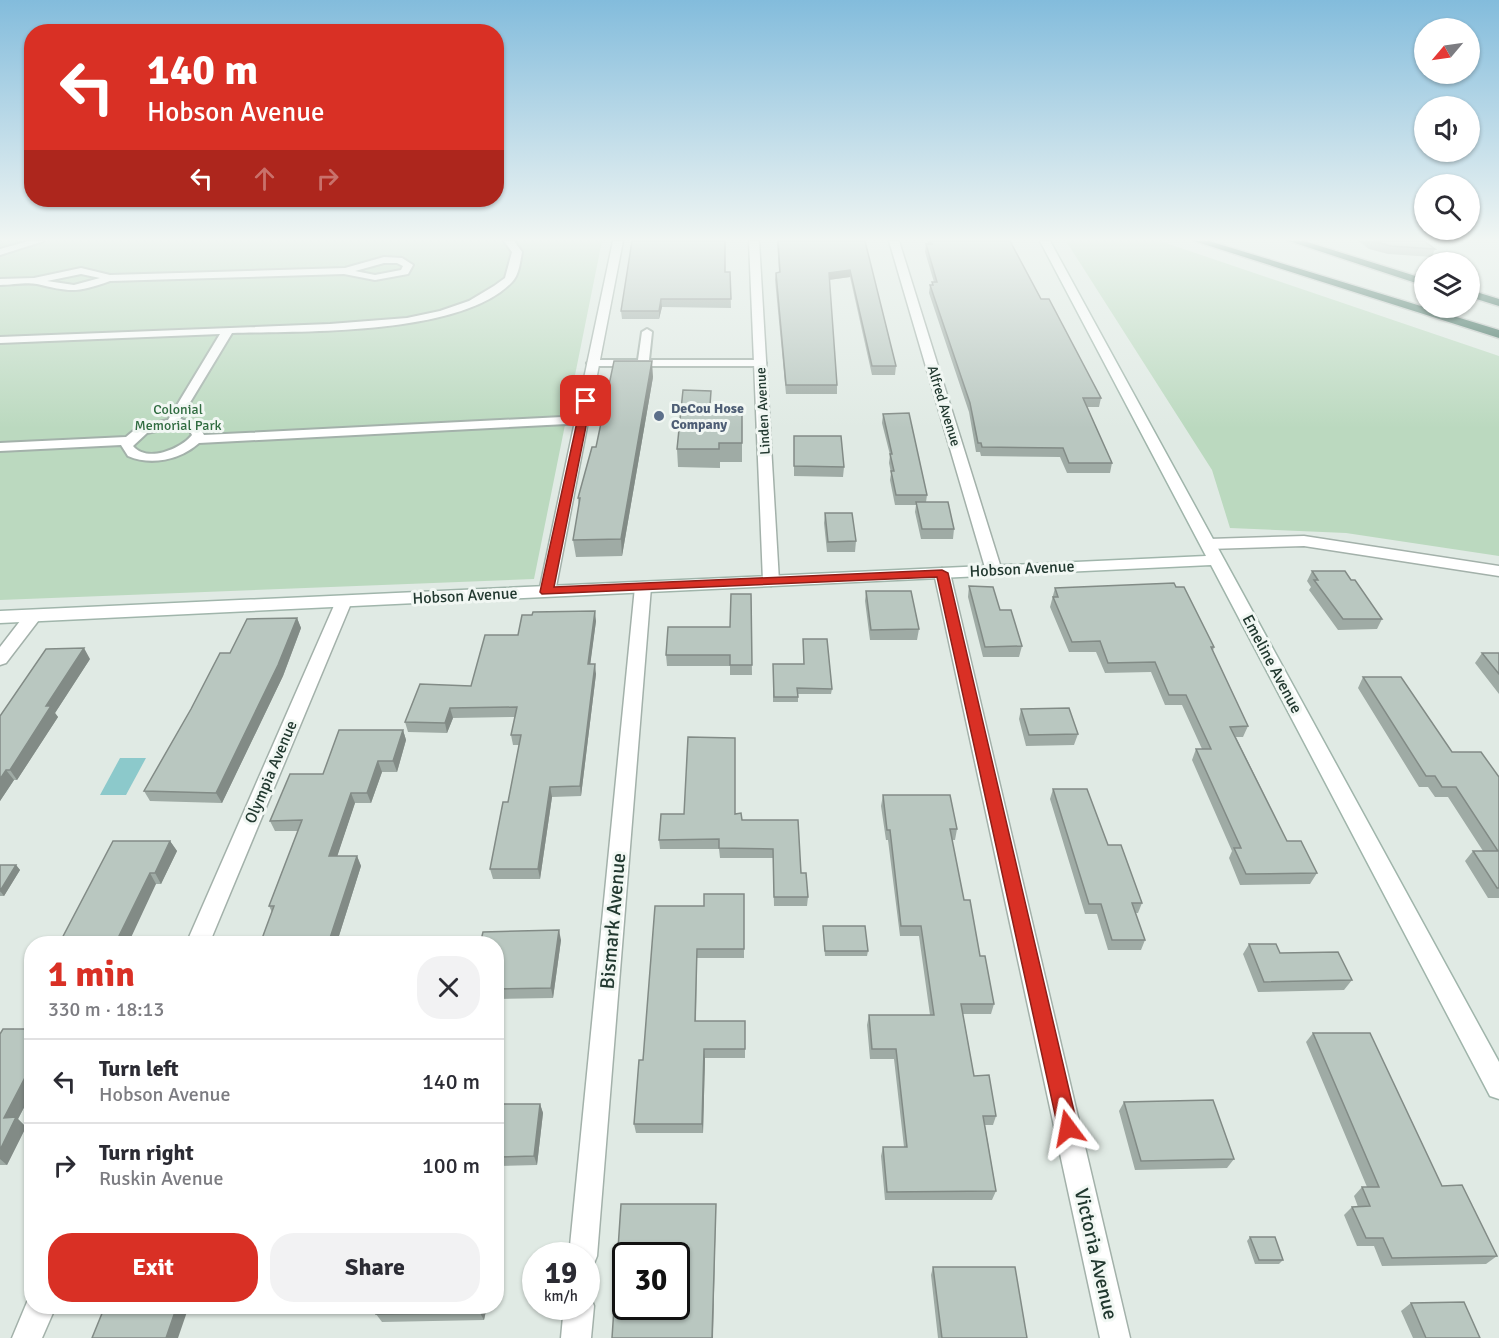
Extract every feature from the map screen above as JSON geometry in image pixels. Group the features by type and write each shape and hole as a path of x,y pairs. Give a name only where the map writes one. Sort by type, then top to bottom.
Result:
{"highway":[{"path":"1403,303 1499,333"},
{"path":"1411,303 1499,333"}],"street":[{"path":"547,592 605,303"},
{"name":"Linden Avenue","path":"757,303 771,581"},
{"name":"Alfred Avenue","path":"913,303 994,571"},
{"name":"Emeline Avenue","path":"1079,303 1499,1087"},
{"name":"Hobson Avenue","path":"0,617 994,571 1213,552 1304,541 1499,571"},
{"name":"Victoria Avenue","path":"942,573 1115,1338"},
{"name":"Bismark Avenue","path":"584,1242 642,587"},
{"name":"Olympia Avenue","path":"200,936 344,601"},
{"path":"0,659 33,616"},
{"path":"27,1338 38,1314"},
{"path":"576,1338 578,1320"}],"lane":[{"path":"0,340 377,324 411,321 470,303"},
{"path":"172,423 228,330"},
{"path":"643,363 647,332"},
{"path":"593,363 760,363"},
{"path":"129,441 127,446 133,454 151,457 183,449 196,439 582,420"},
{"path":"0,447 129,441 150,427 172,423 194,427 197,430 196,439"}],"green space":[{"name":"Colonial Memorial Park","path":"0,303 589,303 534,579 0,600"},
{"path":"1106,303 1344,303 1499,356 1499,556 1346,533 1230,528 1212,470"}],"water":[{"path":"120,758 146,758 126,795 100,795"}],"building":[{"path":"622,303 660,303 659,311 621,311"},
{"path":"779,303 831,303 837,385 786,385"},
{"path":"858,303 880,303 896,366 872,366"},
{"path":"936,303 1051,303 1101,398 1083,398 1112,463 1069,463 1063,448 982,447 981,443 978,443 970,403"},
{"path":"614,361 652,361 621,539 573,540 580,498 578,498 592,447 596,447"},
{"path":"683,390 711,391 710,405 742,406 742,443 719,443 719,449 677,449"},
{"path":"909,413 927,495 896,495 891,471 894,471 890,454 892,454 883,414"},
{"path":"794,436 841,436 844,467 794,466"},
{"path":"916,502 948,502 954,529 922,529"},
{"path":"825,513 852,513 856,541 828,542"},
{"path":"1312,571 1345,571 1351,580 1355,580 1382,619 1343,619 1314,580 1318,580"},
{"path":"1174,583 1176,587 1184,587 1214,647 1211,647 1248,726 1230,727 1287,841 1301,841 1317,873 1246,874 1234,848 1241,848 1196,749 1211,749 1186,695 1169,695 1155,662 1108,663 1100,641 1072,642 1053,597 1058,597 1055,588"},
{"path":"969,586 993,587 1000,610 1011,610 1022,646 985,647"},
{"path":"866,591 911,591 919,629 871,630"},
{"path":"731,594 751,594 752,665 730,665 730,655 666,655 668,627 730,627"},
{"path":"595,611 588,664 595,664 580,786 550,787 538,869 490,869 503,802 508,802 521,735 511,735 517,707 450,708 445,723 405,722 420,684 471,686 485,635 518,635 522,615 532,615 533,612"},
{"path":"297,618 278,665 216,793 144,791 220,653 230,653 247,619"},
{"path":"803,639 827,639 832,689 797,688 798,697 774,697 773,664 804,664"},
{"path":"84,648 46,706 51,706 10,770 6,770 0,779 0,716 46,649"},
{"path":"1482,653 1499,653 1499,674"},
{"path":"1363,677 1401,677 1452,752 1481,752 1499,777 1499,888 1473,851 1498,851 1456,787 1442,787 1435,776 1426,776"},
{"path":"1069,708 1078,734 1029,735 1021,709"},
{"path":"339,730 403,730 393,761 378,761 367,793 351,793 329,856 357,856 331,936 263,936 274,906 269,906 302,820 270,821 290,774 323,774"},
{"path":"688,737 735,738 735,814 741,813 742,820 798,820 801,873 806,873 808,897 774,897 773,849 719,848 719,839 659,840 661,814 684,814"},
{"path":"1053,789 1087,789 1108,845 1121,845 1142,903 1132,903 1145,940 1112,940 1101,904 1089,904"},
{"path":"883,795 950,795 957,829 950,829 964,900 970,900 980,956 985,956 994,1004 961,1004 974,1076 989,1075 996,1116 983,1116 996,1191 887,1192 883,1147 907,1147 896,1049 872,1049 869,1015 934,1015 921,926 901,926 890,830 887,830"},
{"path":"113,841 170,841 155,873 150,873 119,936 63,936"},
{"path":"0,865 16,865 0,891"},
{"path":"704,894 744,894 744,949 697,949 695,1021 745,1021 745,1049 704,1049 702,1124 634,1124 639,1060 643,1060 655,906 704,906"},
{"path":"823,926 865,926 868,951 825,951"},
{"path":"559,930 551,988 504,989 504,936 482,936 483,932"},
{"path":"1249,944 1276,944 1280,953 1338,952 1352,980 1264,982"},
{"path":"3,1029 24,1029 24,1080 4,1118 16,1117 0,1150 0,1034"},
{"path":"1313,1033 1370,1033 1442,1186 1462,1185 1497,1256 1392,1258 1383,1238 1366,1238 1352,1207 1370,1206 1362,1187 1379,1187"},
{"path":"1213,1100 1234,1159 1141,1161 1124,1102"},
{"path":"504,1104 540,1104 534,1156 504,1157"},
{"path":"621,1204 716,1204 712,1338 612,1338 613,1320 690,1320 690,1242 618,1242"},
{"path":"1250,1237 1275,1237 1283,1260 1259,1260"},
{"path":"933,1267 1015,1267 1027,1338 942,1338"},
{"path":"1464,1302 1480,1338 1426,1338 1411,1303"},
{"path":"102,1314 174,1314 166,1338 92,1338"}],"place":[{"name":"DeCou Hose Company","path":"659,416"}],"route":[{"path":"586,401 547,592 942,573 1068,1128"}]}
